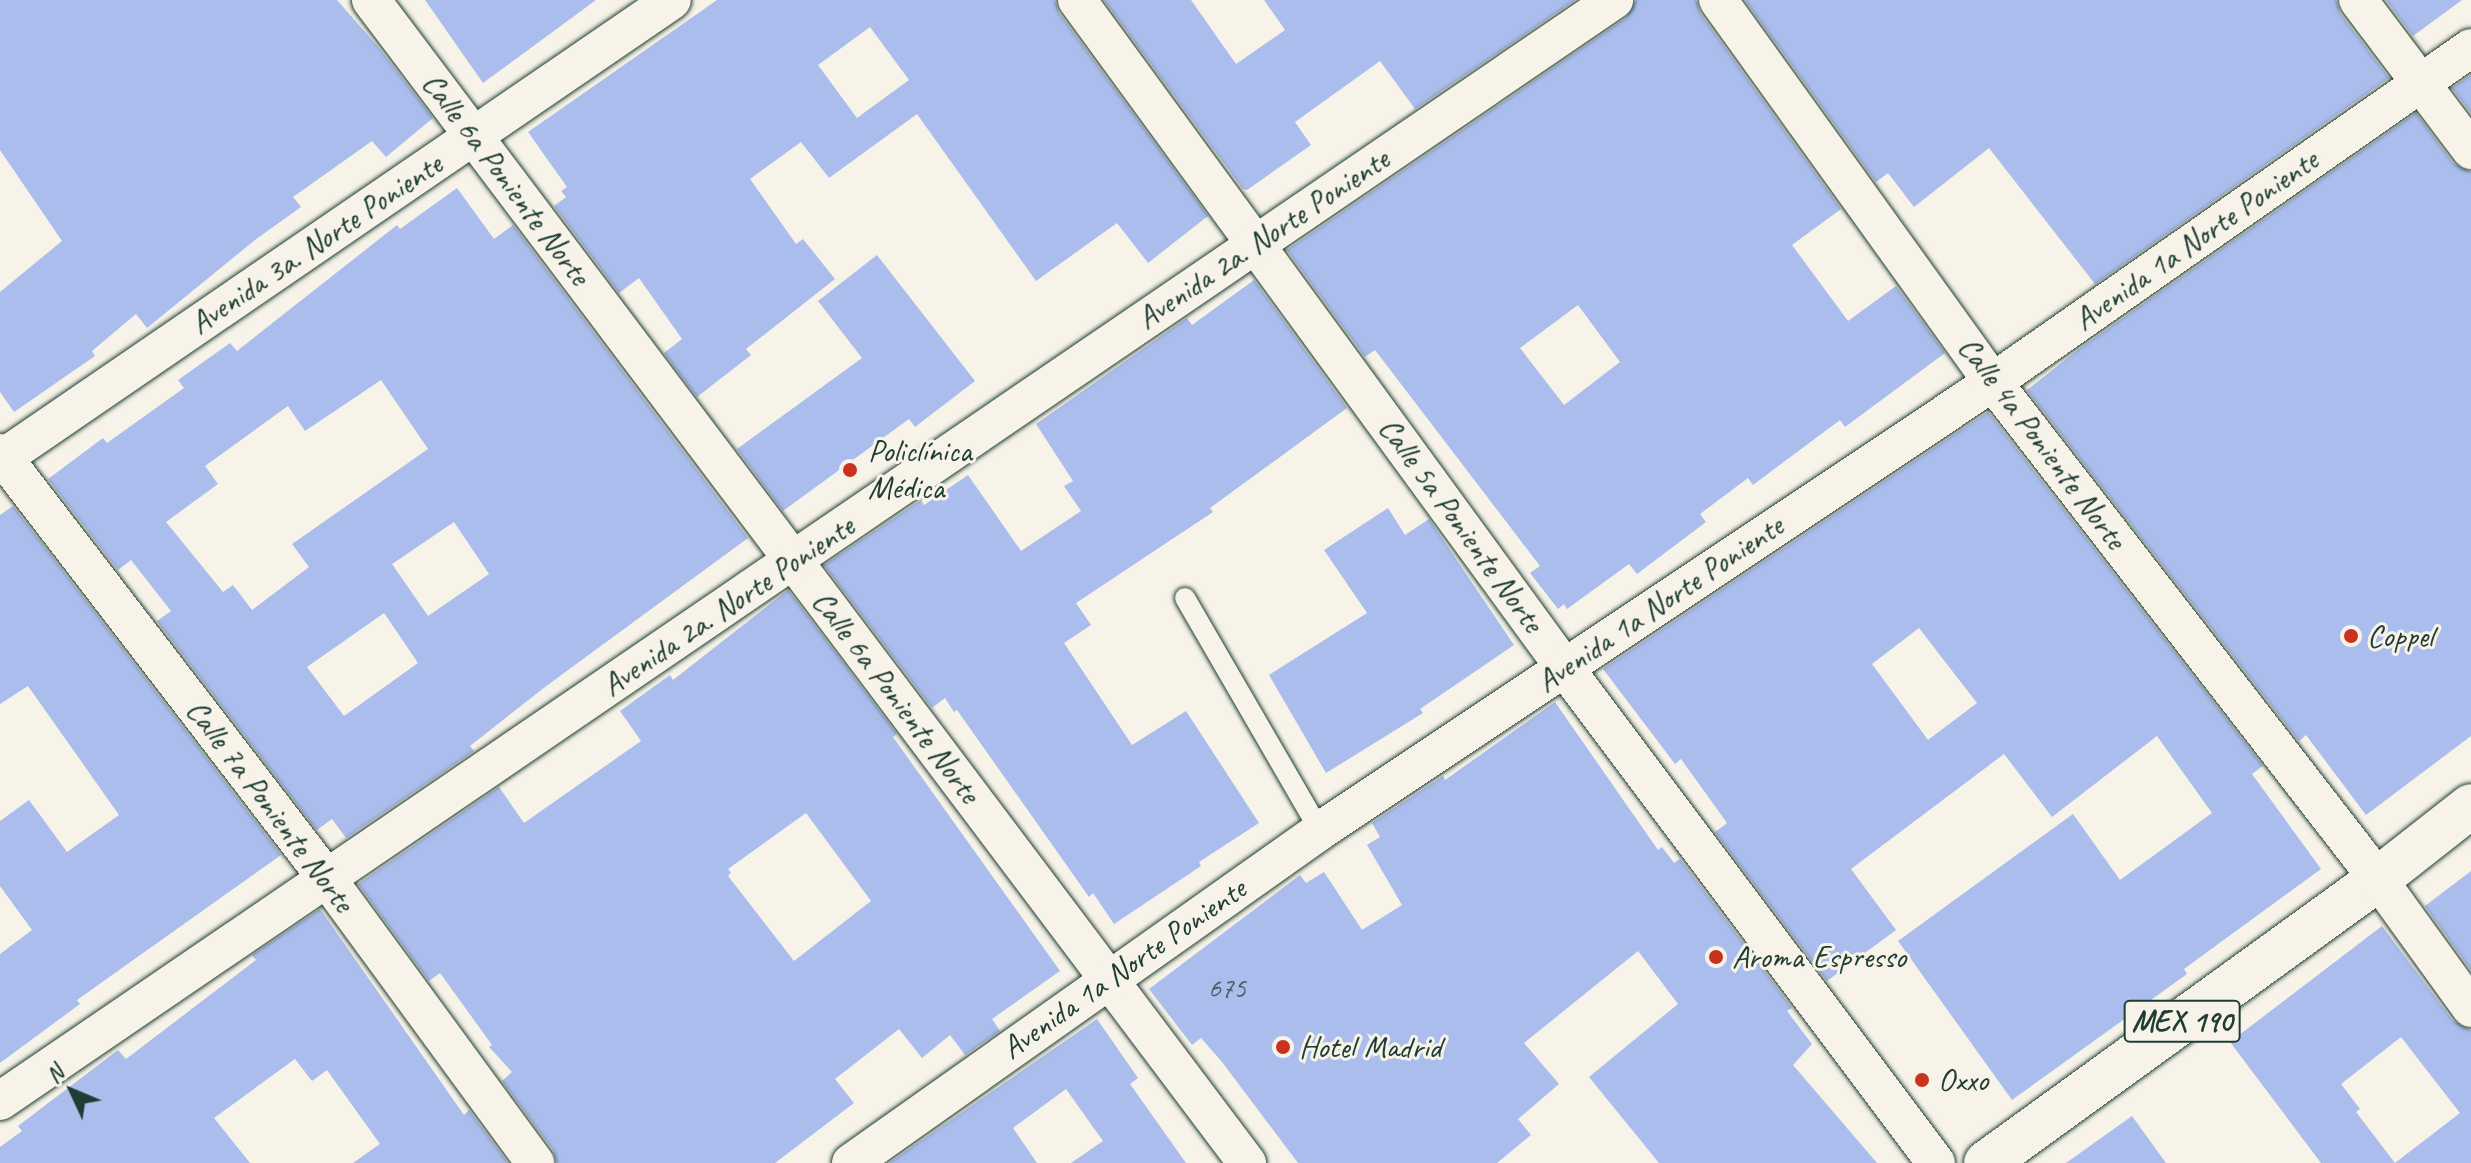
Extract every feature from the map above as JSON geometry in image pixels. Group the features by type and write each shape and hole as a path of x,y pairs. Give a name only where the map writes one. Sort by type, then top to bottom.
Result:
{"main road":[{"name":"MEX 190","path":"1986,1163 2378,879 2471,806"}],"street":[{"name":"Calle 6a Poniente Norte","path":"371,0 1247,1163"},
{"name":"Avenida 3a. Norte Poniente","path":"1,457 672,0"},
{"name":"Calle 5a Poniente Norte","path":"1077,0 1564,667 1936,1163"},
{"name":"Avenida 2a. Norte Poniente","path":"0,1101 1614,0"},
{"name":"Calle 4a Poniente Norte","path":"1718,0 1993,382 2378,879 2471,1008"},
{"path":"2358,0 2471,150"},
{"name":"Avenida 1a Norte Poniente","path":"851,1163 1320,831 1993,382 2471,48"},
{"name":"Calle 7a Poniente Norte","path":"1,457 328,880 535,1163"}],"lane":[{"path":"1185,598 1320,831"}],"building":[{"path":"0,0 337,0 433,118 386,157 372,141 293,197 301,207 255,240 147,328 136,314 92,351 95,356 14,412 0,392 0,292 62,241 0,150"},
{"path":"425,0 596,0 483,83"},
{"path":"717,0 1055,0 1059,13 1208,216 1148,263 1117,223 1036,281 917,114 829,178 801,142 750,179 796,244 803,239 835,279 746,349 751,355 697,397 664,353 682,339 639,278 619,293 554,206 566,197 561,191 567,187 528,132","holes":["870,27 909,80 857,118 818,65"]},
{"path":"1104,0 1191,0 1236,64 1285,30 1264,0 1575,0 1415,109 1380,61 1295,122 1311,145 1247,190 1243,189"},
{"path":"1636,0 1696,0 1700,13 1841,209 1792,245 1848,321 1896,286 1945,353 1845,427 1840,420 1753,485 1748,478 1700,514 1706,522 1637,574 1629,564 1567,609 1564,604 1558,609 1530,573 1540,566 1375,350 1365,357 1287,250 1626,18","holes":["1578,305 1620,362 1564,405 1520,348"]},
{"path":"1745,0 2336,0 2340,13 2389,78 2095,284 1989,148 1914,207 1888,173 1876,182"},
{"path":"2386,0 2462,0 2413,36"},
{"path":"2471,75 2471,113 2452,88"},
{"path":"2416,113 2453,163 2471,172 2471,736 2366,815 2306,735 2299,741 2027,390 2079,349"},
{"path":"457,188 494,239 513,225 748,538 545,687 470,746 474,751 346,838 332,819 317,830 157,621 171,611 131,560 118,570 48,479 103,438 107,443 184,388 178,380 230,343 237,351 397,225 400,229","holes":["381,380 428,449 292,544 309,567 252,610 233,585 223,592 166,522 218,484 205,466 288,406 305,431","454,522 489,574 428,616 392,564","384,613 418,663 344,716 307,667"]},
{"path":"877,255 975,381 915,427 909,419 783,511 737,449 862,358 818,301"},
{"path":"1254,280 1347,408 1210,508 1213,512 1076,603 1091,625 1064,643 1132,745 1186,711 1259,823 1114,924 1093,893 1089,897 957,710 954,712 945,698 932,708 824,565 921,500 924,505 968,475 1021,551 1081,511 1064,486 1073,481 1036,424 1187,318 1192,325"},
{"path":"1988,412 2263,766 2252,774 2321,869 2184,969 2187,974 2012,1100 1898,941 2073,814 2120,880 2212,813 2157,736 2052,817 2004,754 1851,869 1896,930 1827,981 1715,832 1727,823 1681,759 1675,764 1603,669","holes":["1919,628 1977,703 1928,740 1872,664"]},
{"path":"13,506 281,855 77,1000 80,1004 0,1063 0,954 32,930 0,886 0,821 29,800 67,852 119,815 28,686 0,704 0,515"},
{"path":"1388,508 1405,535 1429,519 1514,645 1420,709 1423,713 1326,773 1269,675 1367,613 1324,550"},
{"path":"788,590 897,734 893,737 1060,971 992,1019 1000,1031 965,1055 950,1035 922,1058 899,1029 835,1079 854,1103 775,1163 557,1163 553,1150 502,1081 512,1072 489,1047 492,1045 440,973 429,981 358,884 499,787 524,823 641,741 620,711 670,675 673,680","holes":["806,813 871,901 794,961 728,876 731,873 728,869"]},
{"path":"1555,702 1658,850 1662,847 1674,863 1680,859 1792,1008 1787,1011 1812,1044 1793,1065 1877,1163 1659,1163 1589,1077 1678,1004 1638,951 1524,1043 1559,1084 1518,1119 1531,1135 1497,1163 1298,1163 1222,1062 1201,1038 1192,1045 1149,989 1300,875 1306,883 1324,872 1362,930 1402,905 1367,845 1380,837 1372,823 1443,776 1445,780"},
{"path":"2471,871 2471,970 2425,906"},
{"path":"320,909 464,1115 469,1110 508,1163 353,1163 380,1144 327,1070 312,1081 295,1059 214,1118 250,1163 0,1163 0,1147 22,1131 18,1126 118,1050 126,1059 256,960 252,955"},
{"path":"2382,926 2453,1021 2471,1030 2471,1163 2395,1163 2321,1163 2230,1042","holes":["2401,1037 2460,1113 2395,1163 2356,1112 2360,1109 2341,1084"]},
{"path":"1097,1019 1138,1078 1130,1084 1186,1163 1071,1163 1103,1141 1066,1089 1013,1128 1037,1163 889,1163"},
{"path":"2132,1116 2166,1163 2066,1163"}],"place":[{"name":"Policlínica Médica","path":"850,470"},
{"name":"Coppel","path":"2351,636"},
{"name":"Aroma Espresso","path":"1716,957"},
{"name":"Hotel Madrid","path":"1283,1047"},
{"name":"Oxxo","path":"1922,1080"}]}
